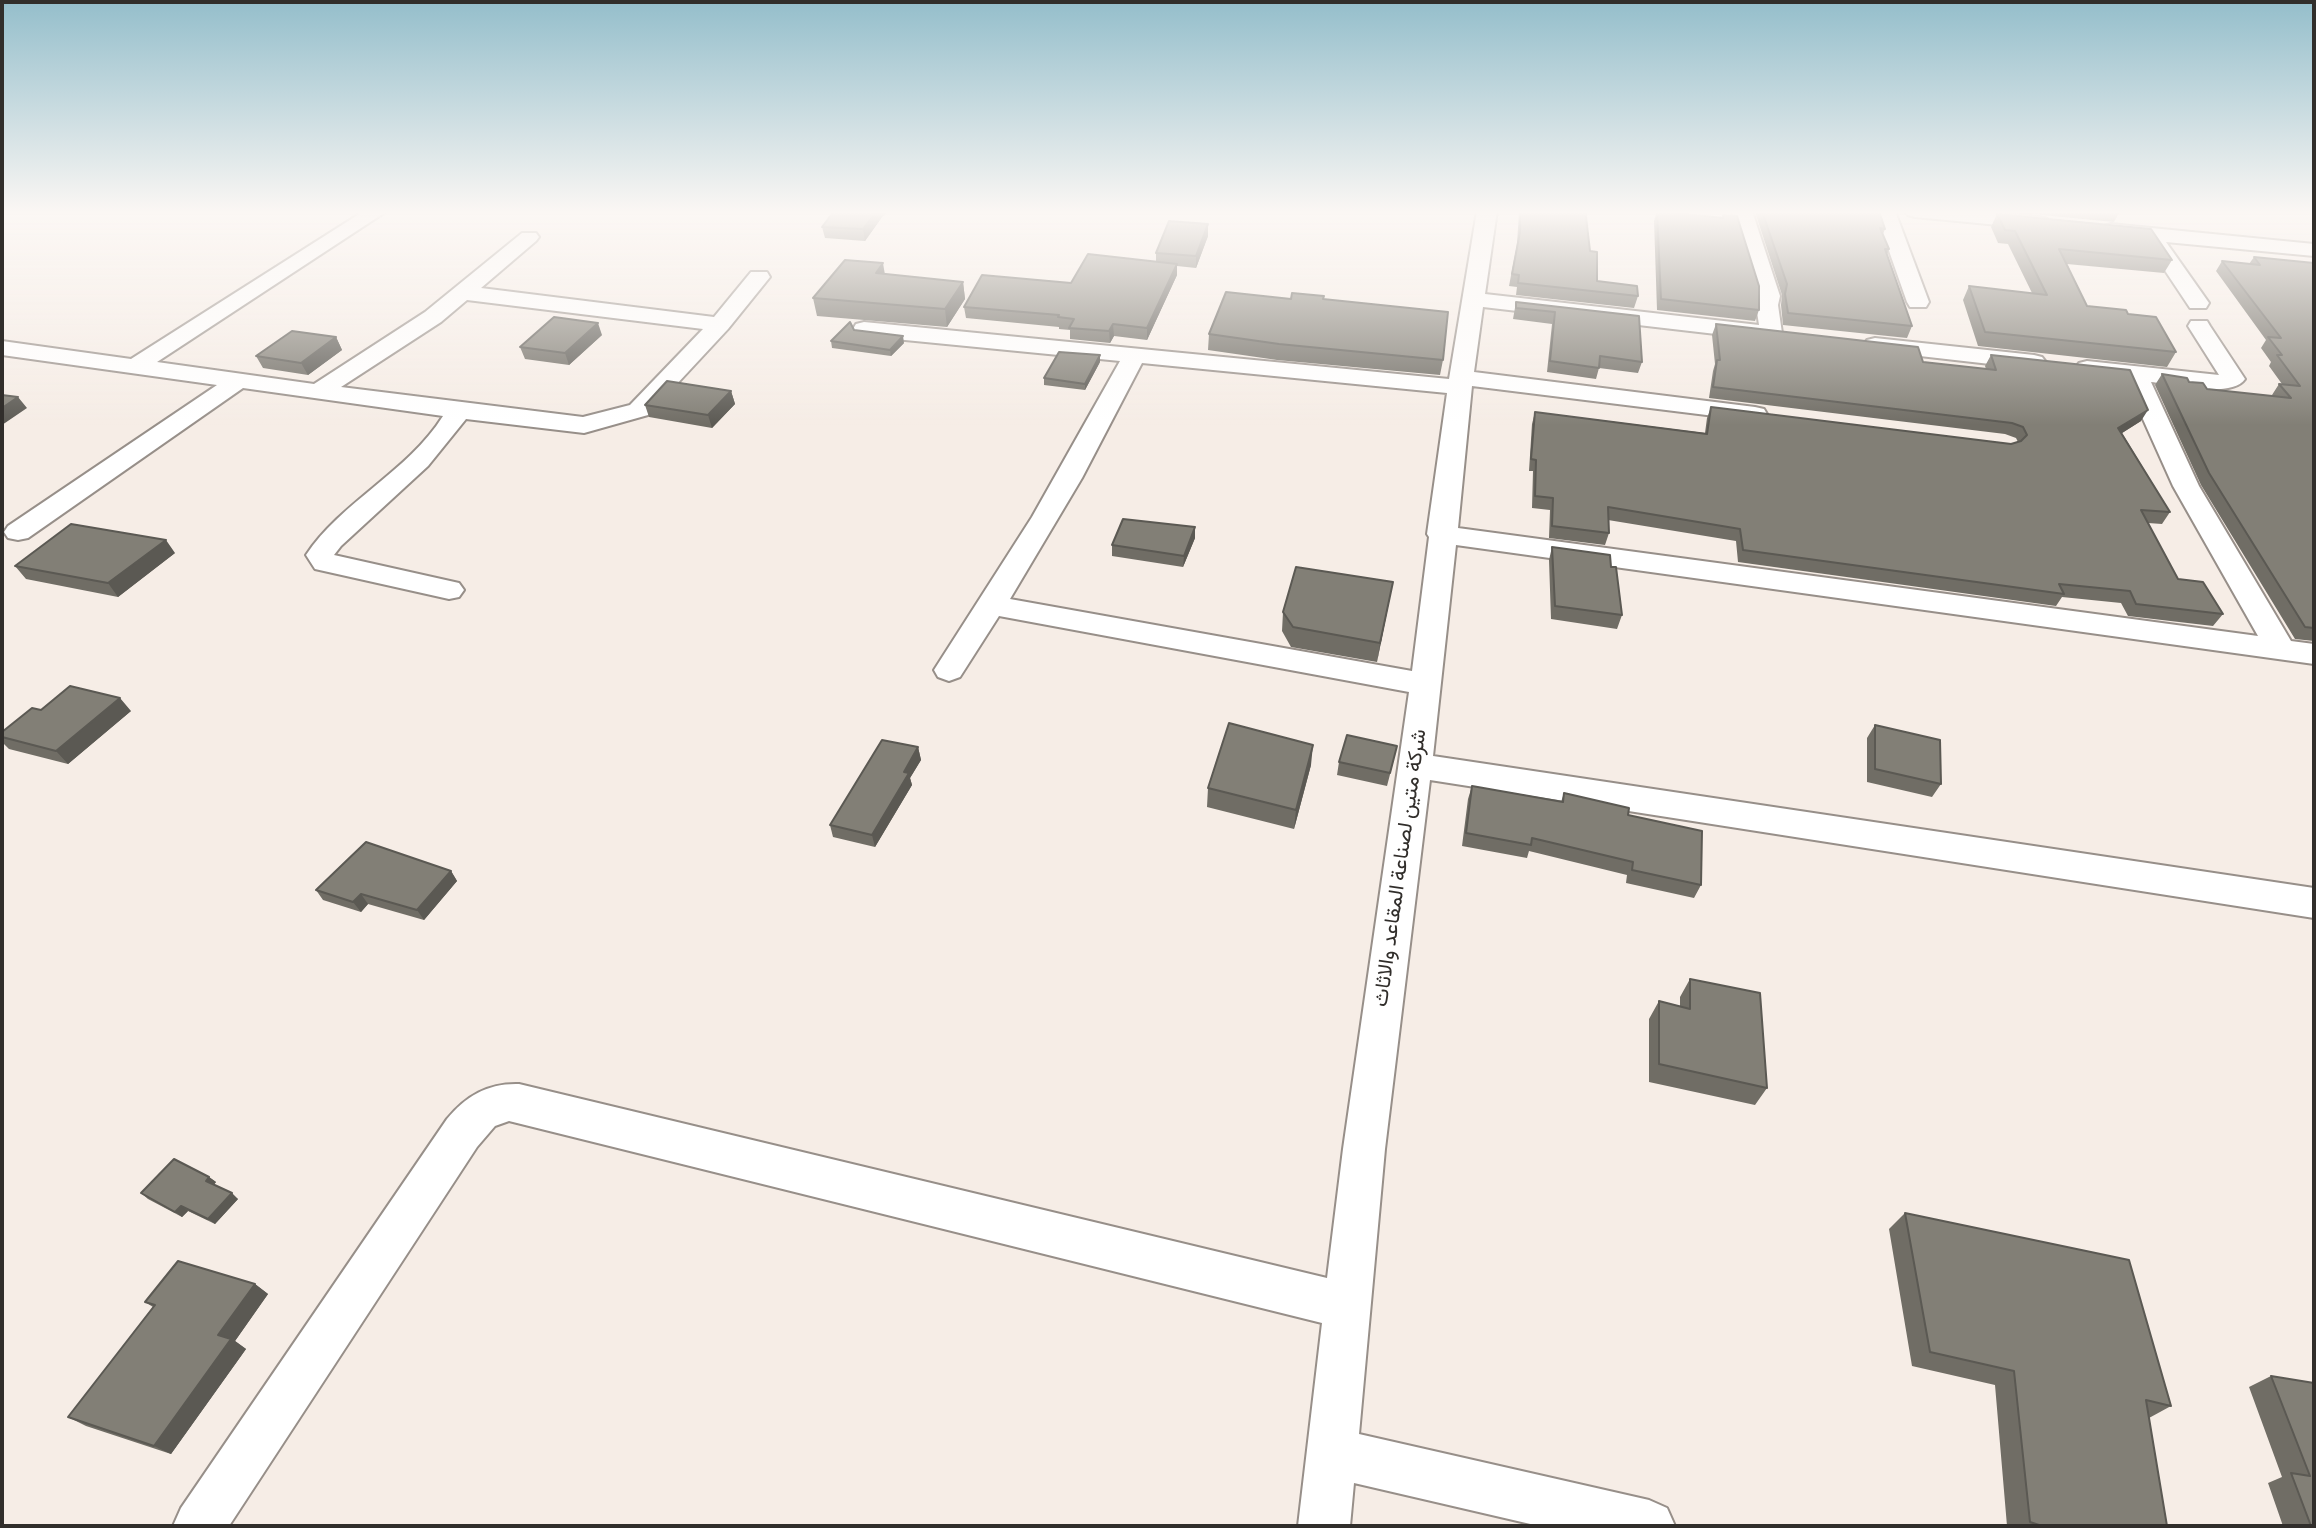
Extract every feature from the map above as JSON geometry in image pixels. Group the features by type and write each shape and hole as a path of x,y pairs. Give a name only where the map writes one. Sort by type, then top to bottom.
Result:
{"street":[{"path":"134,367 266,282"},
{"path":"321,390 433,317 477,282"},
{"path":"2,348 237,382 321,390 458,411 584,425 615,419 639,410 720,324 755,282"},
{"name":"شركة متين لصناعة المقاعد والاثاث","path":"1324,1526 1364,1149 1426,684 1441,534 1475,282"},
{"path":"1765,282 1769,296 1767,306 1771,333"},
{"path":"1911,282 1918,302"},
{"path":"1853,342 2226,383 2233,379 2180,282"},
{"path":"465,293 720,324"},
{"path":"1472,299 1798,336"},
{"path":"864,329 1133,358 1461,383 1780,418"},
{"path":"949,670 993,605 1085,451 1133,358"},
{"path":"2135,374 2186,486 2281,650"},
{"path":"18,532 237,382"},
{"path":"449,590 349,570 325,563 320,555 331,540 437,440 454,422 458,411"},
{"path":"1441,534 2314,654"},
{"path":"993,605 1426,684"},
{"path":"1415,765 2314,903"},
{"path":"199,1526 462,1133 480,1111 501,1101 519,1103 1348,1306"},
{"path":"1332,1453 1649,1526"}],"building":[{"path":"826,282 963,282 945,309 813,298"},
{"path":"978,282 1168,282 1147,328 1113,324 1109,331 1069,328 1074,319 1058,317 1059,315 964,307"},
{"path":"1607,282 1637,286 1638,296 1518,283"},
{"path":"1660,282 1758,282 1759,286 1759,310 1661,299"},
{"path":"1897,282 1912,326 1788,313 1785,294 1787,284"},
{"path":"2041,282 2075,282 2087,306 2126,310 2128,314 2156,317 2176,352 1985,332 1969,286 2047,295"},
{"path":"2238,282 2314,282 2314,628 2305,627 2209,473 2162,374 2203,383 2207,389 2291,398 2279,384 2300,386 2277,355 2282,355 2268,337 2281,338"},
{"path":"1226,292 1291,299 1292,293 1324,296 1323,299 1448,312 1443,360 1279,344 1209,334"},
{"path":"1516,302 1639,316 1642,362 1600,356 1599,368 1550,361 1555,312 1516,308"},
{"path":"554,317 598,323 565,353 520,347"},
{"path":"850,322 854,330 903,336 890,350 831,341"},
{"path":"1716,324 1918,347 1923,362 1996,370 1991,355 2130,370 2148,410 2118,428 2170,512 2141,510 2178,579 2203,582 2223,614 2136,604 2130,591 2059,584 2064,594 1743,550 1740,529 1608,507 1609,533 1552,526 1553,498 1535,496 1536,460 1531,459 1535,412 1707,434 1711,407 2011,444 2021,441 2027,435 2023,427 2012,423 1713,387 1717,360 1720,360"},
{"path":"292,331 336,337 301,363 256,356"},
{"path":"1059,352 1100,355 1085,384 1044,378"},
{"path":"667,381 731,391 708,415 645,405"},
{"path":"2,395 18,397 2,408"},
{"path":"1123,519 1195,527 1184,556 1112,545"},
{"path":"71,524 166,540 108,583 15,566"},
{"path":"1552,547 1610,555 1611,567 1616,567 1622,615 1555,606"},
{"path":"1296,567 1393,582 1380,643 1293,627 1283,612"},
{"path":"70,686 120,698 56,751 2,737 2,732 32,708 41,710"},
{"path":"1229,723 1313,745 1296,810 1208,788"},
{"path":"1875,725 1940,740 1941,784 1875,769"},
{"path":"1347,735 1397,746 1390,773 1339,762"},
{"path":"882,740 918,747 904,772 909,773 872,835 830,825"},
{"path":"1472,786 1563,802 1564,793 1629,808 1628,815 1702,831 1701,885 1632,870 1633,862 1532,838 1531,845 1466,833"},
{"path":"366,842 451,871 417,910 361,894 353,902 316,890"},
{"path":"1690,979 1760,993 1767,1088 1659,1064 1659,1001 1690,1009"},
{"path":"174,1159 209,1177 206,1181 232,1193 208,1219 181,1206 175,1212 141,1193"},
{"path":"1905,1213 2129,1260 2171,1406 2146,1400 2167,1526 2042,1526 2030,1522 2014,1371 1930,1352"},
{"path":"178,1261 255,1284 218,1335 231,1339 154,1446 68,1417 155,1305 145,1302"},
{"path":"2271,1376 2314,1383 2314,1526 2311,1526 2291,1473 2310,1476"}]}
